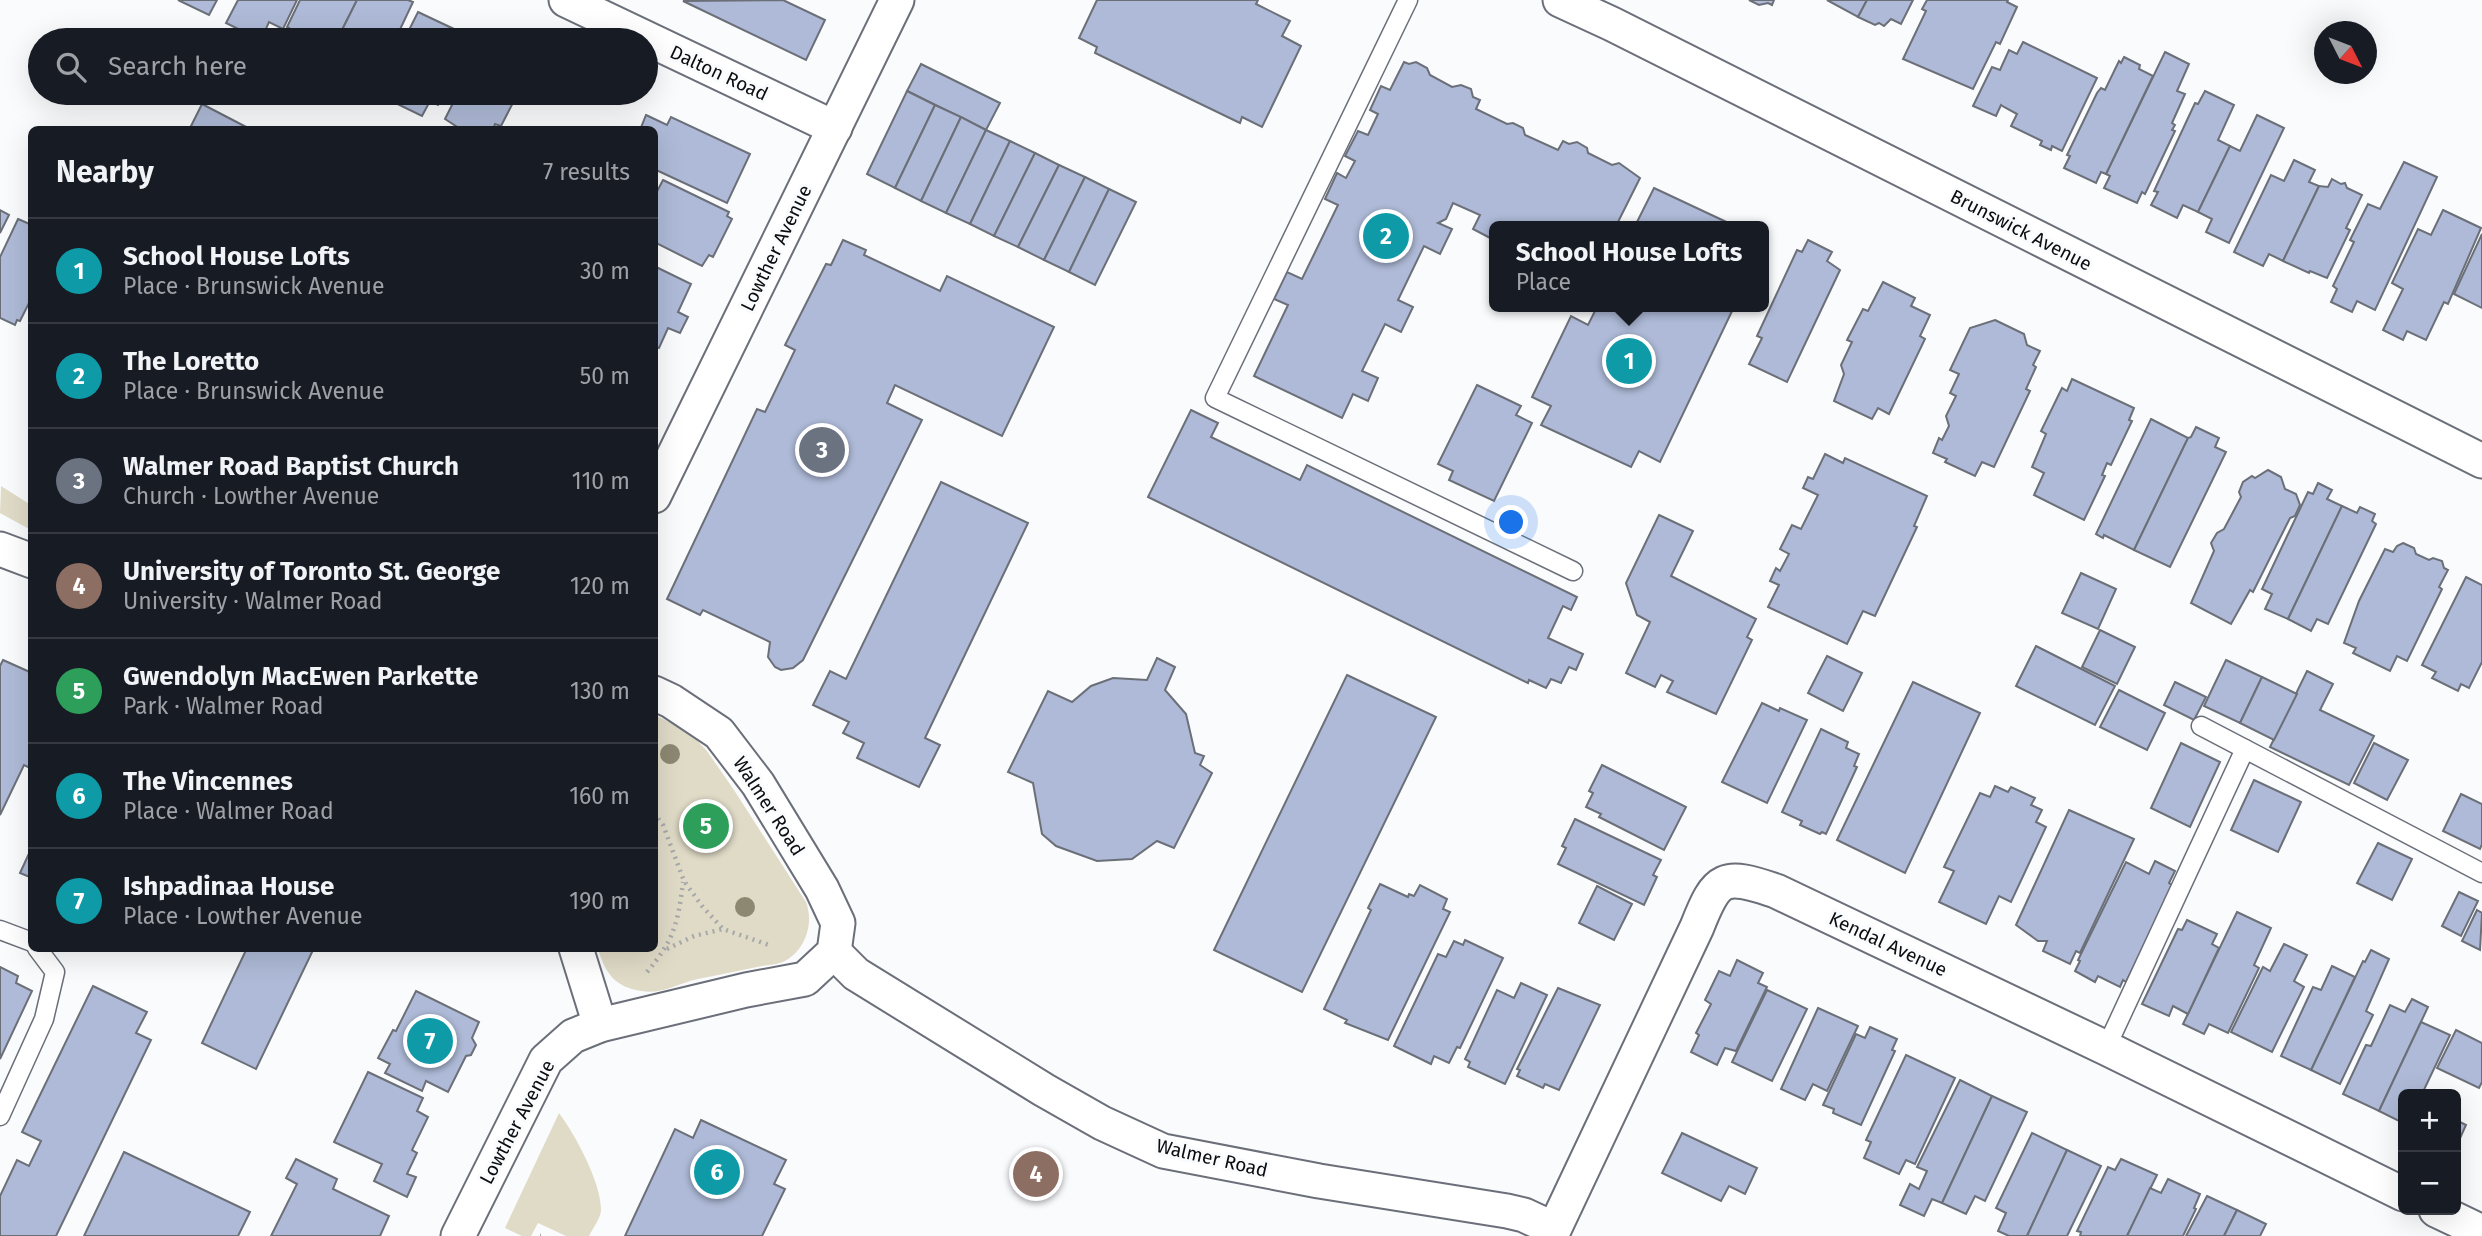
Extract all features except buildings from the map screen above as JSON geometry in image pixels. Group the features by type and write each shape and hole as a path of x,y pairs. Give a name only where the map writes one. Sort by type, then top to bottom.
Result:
{"street":[{"name":"Dalton Road","path":"566,0 625,28"},
{"name":"Lowther Avenue","path":"658,488 897,0"},
{"name":"Brunswick Avenue","path":"1560,0 1618,12 2482,461"},
{"name":"Dalton Road","path":"658,44 835,128"},
{"path":"0,549 28,560"},
{"name":"Walmer Road","path":"658,696 671,701 719,733 758,784 822,888 838,923 834,952 856,974 1044,1090 1102,1123 1163,1151 1320,1181 1507,1211 1524,1216 1553,1233"},
{"name":"Kendal Avenue","path":"1553,1233 1709,896 1717,886 1728,882 1748,882 1776,891 2106,1048 2398,1192"},
{"path":"577,952 600,1025 804,979 834,952"},
{"name":"Lowther Avenue","path":"457,1236 546,1060 573,1036 600,1025"},
{"path":"2446,1215 2482,1232"}],"lane":[{"path":"1408,0 1215,398 1573,571"},
{"path":"2201,726 2482,873"},
{"path":"2106,1048 2245,748"},
{"path":"0,930 28,940"},
{"path":"0,1116 44,1019 55,972 40,952"}],"path":[{"path":"658,818 684,881 723,929 770,945"},
{"path":"643,976 666,950 674,931 684,881"},
{"path":"666,950 694,936 723,929"}],"shaded area":[{"path":"1,486 28,503 28,528 0,513"},
{"path":"658,716 689,732 707,751 806,902 808,927 797,951 783,962 698,979 663,990 648,992 624,986 612,977 599,952 658,952"},
{"path":"559,1113 580,1146 592,1174 601,1211 589,1236 566,1236 538,1223 531,1236 522,1236 505,1228"}],"place":[{"name":"The Loretto","path":"1386,236"},
{"name":"School House Lofts","path":"1629,361"},
{"name":"Walmer Road Baptist Church","path":"822,450"},
{"name":"Gwendolyn MacEwen Parkette","path":"706,826"},
{"name":"Ishpadinaa House","path":"430,1041"},
{"name":"The Vincennes","path":"717,1172"},
{"name":"University of Toronto St. George","path":"1036,1174"}]}
